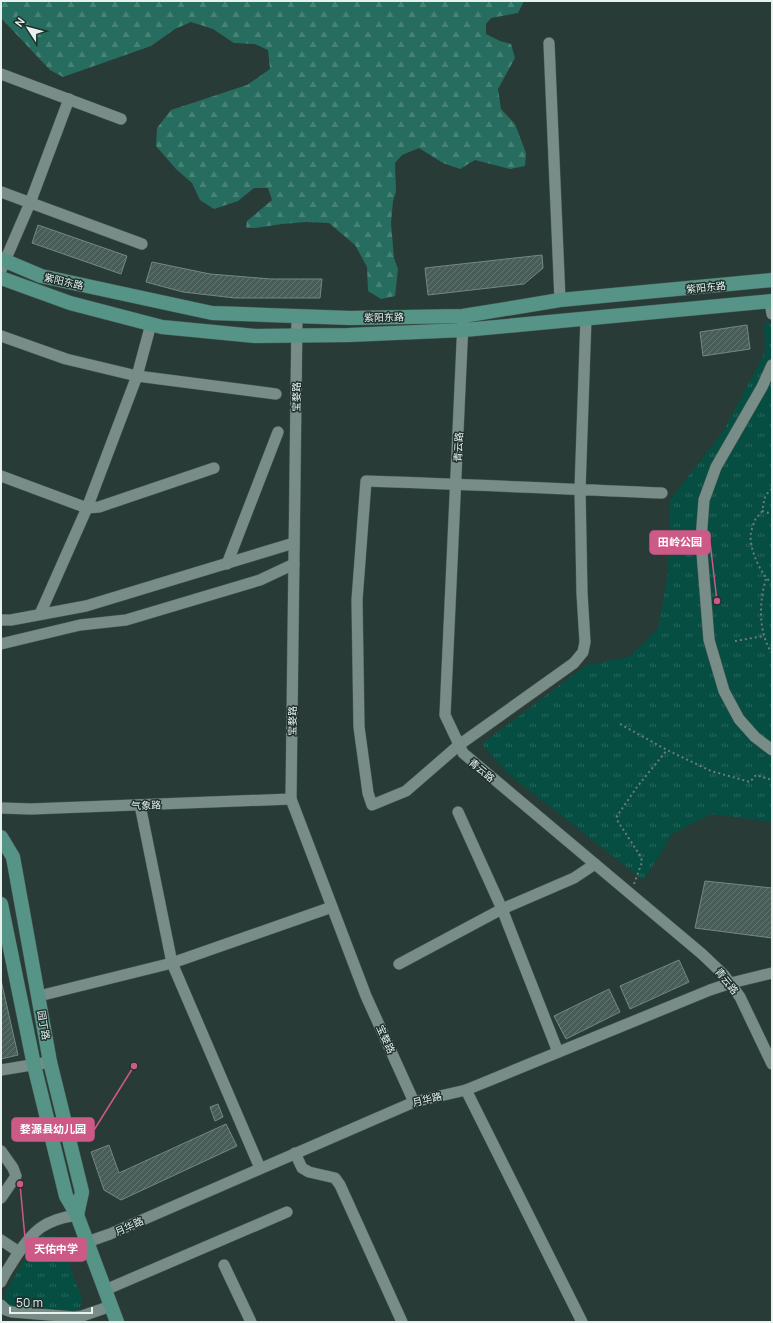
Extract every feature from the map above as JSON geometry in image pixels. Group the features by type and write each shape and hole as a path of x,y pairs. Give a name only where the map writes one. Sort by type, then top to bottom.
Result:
{"main road":[{"name":"紫阳东路","path":"2,264 41,276 212,313 350,318 463,316 560,300 772,280"},
{"name":"紫阳东路","path":"1,278 70,303 162,327 255,336 349,335 464,330 586,318 771,306"},
{"name":"园丁路","path":"1,837 13,857 50,1062 82,1192 77,1215"},
{"name":"园丁路","path":"1,904 34,1065 66,1196 77,1215 117,1322"}],"street":[{"path":"549,43 560,300"},
{"path":"1,74 121,119"},
{"path":"2,264 30,203 69,99"},
{"path":"1,192 142,244"},
{"name":"宝婺路","path":"297,316 291,799 366,996 414,1102"},
{"name":"青云路","path":"463,316 464,330 445,715 462,754 702,954 731,983 747,1010 772,1064"},
{"path":"586,318 580,489 582,592 585,642 583,652 574,663 459,745 406,791 372,805 368,793 359,726 358,687 357,600 366,480 580,489 662,493"},
{"path":"40,614 87,508 137,376 151,324"},
{"path":"1,336 66,359 137,376 276,394"},
{"path":"772,365 762,387 716,467 704,500 701,540 709,640 724,691 739,719 755,736 772,750"},
{"path":"227,564 278,432"},
{"path":"1,476 87,508 99,507 214,468"},
{"path":"1,620 11,620 86,606 294,543"},
{"path":"1,644 80,625 126,620 260,580 294,564"},
{"name":"气象路","path":"1,808 31,809 291,799"},
{"path":"140,805 172,963 260,1168"},
{"path":"458,812 502,909 558,1052"},
{"path":"398,964 502,909 574,878 595,864"},
{"path":"39,996 172,963 332,907"},
{"name":"月华路","path":"87,1242 110,1234 414,1102 466,1090 703,993 731,983 772,974"},
{"path":"1,1070 50,1062"},
{"path":"466,1090 582,1322"},
{"path":"1,1151 13,1168 16,1176 1,1198"},
{"path":"295,1153 302,1168 309,1172 335,1178 340,1185 402,1322"},
{"path":"105,1290 287,1212"},
{"path":"1,1282 19,1252 29,1238 38,1229 50,1221 77,1215"},
{"path":"1,1240 19,1252"},
{"path":"224,1265 251,1322"},
{"path":"1,1305 6,1310 12,1312 74,1317 82,1316 111,1306"}],"path":[{"path":"772,489 768,492 763,502 762,512 754,523 750,538 758,564 766,578 772,583"},
{"path":"762,512 772,514"},
{"path":"766,578 762,592 762,618 764,636 772,653"},
{"path":"735,641 764,636"},
{"path":"620,724 667,750 711,771 750,782 756,775 772,780"},
{"path":"631,894 642,862 641,857 617,820 617,816 637,787 667,750"}],"green space":[{"path":"1,1 524,1 518,13 491,18 486,24 486,34 500,41 511,44 515,58 498,89 501,109 515,124 526,153 525,166 510,169 475,160 460,169 443,163 419,148 402,155 395,163 396,192 393,201 391,223 394,258 398,269 395,296 381,299 368,291 367,267 355,245 329,223 306,222 246,228 247,221 272,200 268,188 254,188 238,201 214,209 200,200 192,183 176,169 156,146 157,128 171,110 247,85 270,69 268,50 255,44 234,43 213,29 191,22 175,29 151,46 63,77 50,70 2,19"},
{"path":"764,323 772,323 772,822 711,814 672,834 643,880 507,773 482,744 586,665 628,657 658,629 668,573 670,500 724,430 765,352"},
{"path":"45,1235 53,1235 60,1239 82,1299 81,1306 77,1310 66,1314 10,1308 7,1304 6,1291 37,1238"}],"building":[{"path":"38,225 127,256 121,274 32,243"},
{"path":"542,255 543,268 524,284 428,295 425,268"},
{"path":"152,262 210,274 271,279 322,279 320,298 235,298 183,292 146,282"},
{"path":"747,325 750,349 703,356 700,332"},
{"path":"705,881 772,888 772,938 695,928"},
{"path":"679,960 689,982 630,1009 620,986"},
{"path":"1,980 18,1055 1,1059"},
{"path":"609,989 620,1012 566,1039 554,1016"},
{"path":"218,1104 223,1117 215,1121 210,1107"},
{"path":"226,1124 237,1146 121,1200 104,1190 91,1152 109,1145 119,1173"}],"place":[{"name":"田岭公园","path":"717,601"},
{"name":"婺源县幼儿园","path":"134,1066"},
{"name":"天佑中学","path":"20,1184"}]}
